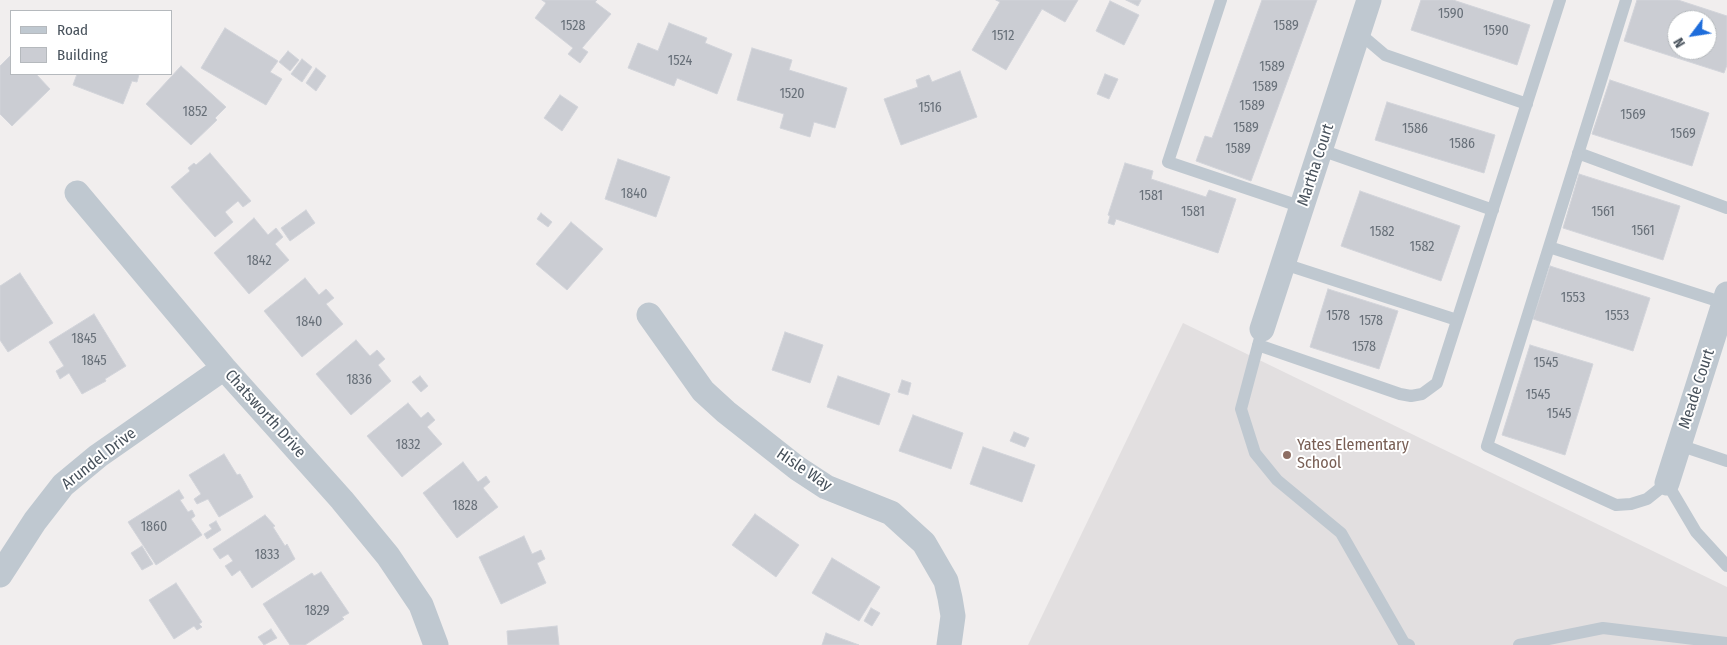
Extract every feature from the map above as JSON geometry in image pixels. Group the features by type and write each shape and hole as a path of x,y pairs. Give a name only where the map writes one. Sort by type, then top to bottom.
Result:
{"street":[{"name":"Martha Court","path":"1260,337 1369,0"},
{"name":"Chatsworth Drive","path":"77,194 224,368 342,500 388,556 421,605 436,645"},
{"name":"Meade Court","path":"1667,484 1726,299"},
{"name":"Hisle Way","path":"649,315 704,391 726,412 798,468 826,487 891,513 924,543 946,582 950,598 953,616 949,645"},
{"name":"Arundel Drive","path":"0,575 35,520 64,485 98,456 224,368"}],"lane":[{"path":"1221,0 1168,162 1302,207"},
{"path":"1406,644 1342,533 1277,480 1255,453 1241,409 1260,337 1400,394 1411,396 1430,390 1437,383 1560,0"},
{"path":"1626,0 1487,446 1616,505 1647,499 1667,484 1696,532 1727,566"},
{"path":"1358,32 1385,55 1527,104"},
{"path":"1321,150 1493,210"},
{"path":"1578,153 1727,208"},
{"path":"1549,247 1726,299"},
{"path":"1284,264 1457,320"},
{"path":"1679,445 1727,461"},
{"path":"1519,645 1602,628 1727,643"}],"shaded area":[{"name":"Yates Elementary School","path":"1183,323 1727,587 1727,645 1028,645"}],"building":[{"path":"542,0 597,0 595,2 611,14 582,48 588,52 580,63 568,54 573,48 535,18 546,3"},
{"path":"996,0 1078,0 1065,22 1042,9 1006,70 972,50 1000,2"},
{"path":"1126,0 1141,0 1138,6"},
{"path":"1262,0 1317,0 1251,181 1196,161 1205,136 1212,138"},
{"path":"1421,0 1453,0 1530,25 1517,65 1411,30"},
{"path":"1637,0 1678,0 1709,10 1667,10 1667,55 1624,41"},
{"path":"1110,1 1139,15 1124,45 1096,31"},
{"path":"1717,13 1727,16 1727,65 1724,73 1683,60 1717,60"},
{"path":"669,23 707,38 705,43 732,54 717,94 677,78 674,86 628,68 638,43 658,51"},
{"path":"225,28 278,61 270,72 282,79 266,105 201,68"},
{"path":"752,48 792,60 789,70 847,88 835,128 814,122 810,137 780,128 784,114 737,100"},
{"path":"288,51 299,60 290,71 279,62"},
{"path":"10,56 10,75 37,75 50,89 12,126 0,114 0,66"},
{"path":"302,59 312,67 302,82 291,74"},
{"path":"181,66 226,107 215,118 217,120 191,145 146,104"},
{"path":"316,68 326,76 316,91 306,83"},
{"path":"960,71 977,117 901,145 884,99 918,87 916,80 929,75 932,82"},
{"path":"1105,74 1118,79 1109,99 1097,94"},
{"path":"77,75 139,75 137,82 132,81 123,104 73,85"},
{"path":"1610,80 1709,113 1692,166 1592,134"},
{"path":"560,95 578,107 562,131 544,118"},
{"path":"1387,102 1495,135 1484,173 1375,140"},
{"path":"210,153 251,201 243,207 238,201 225,212 233,222 215,237 171,187 190,171 188,168 194,163 196,165"},
{"path":"618,159 670,177 656,217 605,199"},
{"path":"1125,163 1153,171 1151,179 1206,197 1209,190 1236,199 1218,253 1116,219 1114,225 1108,223 1110,216 1108,215"},
{"path":"1579,174 1680,206 1663,260 1563,228"},
{"path":"1360,191 1460,226 1441,281 1341,246"},
{"path":"306,210 315,223 290,241 281,228"},
{"path":"541,213 552,222 548,227 537,219"},
{"path":"254,218 268,235 276,228 283,237 275,244 289,260 249,294 214,253"},
{"path":"571,222 603,249 567,290 536,264"},
{"path":"1550,266 1650,298 1633,351 1533,319"},
{"path":"20,273 53,323 8,352 0,340 0,286"},
{"path":"305,278 319,295 326,289 334,298 326,304 343,324 302,357 264,311"},
{"path":"1328,289 1398,311 1379,369 1310,347"},
{"path":"94,314 126,366 105,379 106,381 82,394 69,373 60,379 56,371 64,366 49,342"},
{"path":"785,332 823,345 810,383 772,370"},
{"path":"356,340 370,356 377,350 385,359 378,365 391,381 351,415 316,374"},
{"path":"1530,345 1593,364 1565,455 1502,435"},
{"path":"420,376 428,386 421,392 412,382"},
{"path":"838,376 890,394 879,425 827,407"},
{"path":"902,380 911,383 908,395 898,392"},
{"path":"408,403 421,418 428,412 435,420 427,427 442,444 402,477 367,436"},
{"path":"913,415 963,433 951,469 899,451"},
{"path":"1014,432 1029,438 1025,447 1010,441"},
{"path":"983,447 1035,465 1022,502 970,484"},
{"path":"224,454 237,475 240,474 253,497 219,517 208,499 197,504 194,499 201,494 189,475"},
{"path":"463,462 478,482 486,476 490,482 483,488 498,507 457,538 423,493"},
{"path":"179,490 184,498 180,500 188,512 192,510 195,516 191,519 202,535 156,565 128,522"},
{"path":"755,514 799,545 776,577 732,545"},
{"path":"265,515 275,526 273,527 285,546 287,544 295,559 252,588 240,570 232,576 225,566 233,561 228,554 220,559 213,549"},
{"path":"216,521 221,530 207,539 204,534 212,529 209,525"},
{"path":"524,536 532,554 541,550 545,559 537,563 546,583 501,604 479,557"},
{"path":"142,546 153,564 142,570 131,553"},
{"path":"832,558 880,587 859,621 812,593"},
{"path":"321,572 349,613 342,617 344,619 305,645 290,645 263,604 312,573 314,576"},
{"path":"176,583 202,622 199,624 202,627 197,630 194,626 174,639 149,600"},
{"path":"871,608 880,613 872,626 864,621"},
{"path":"557,626 559,645 508,645 507,631"},
{"path":"271,629 277,638 264,645 258,637"},
{"path":"826,633 859,645 822,645"}],"place":[{"name":"Yates Elementary School","path":"1287,455"}]}
